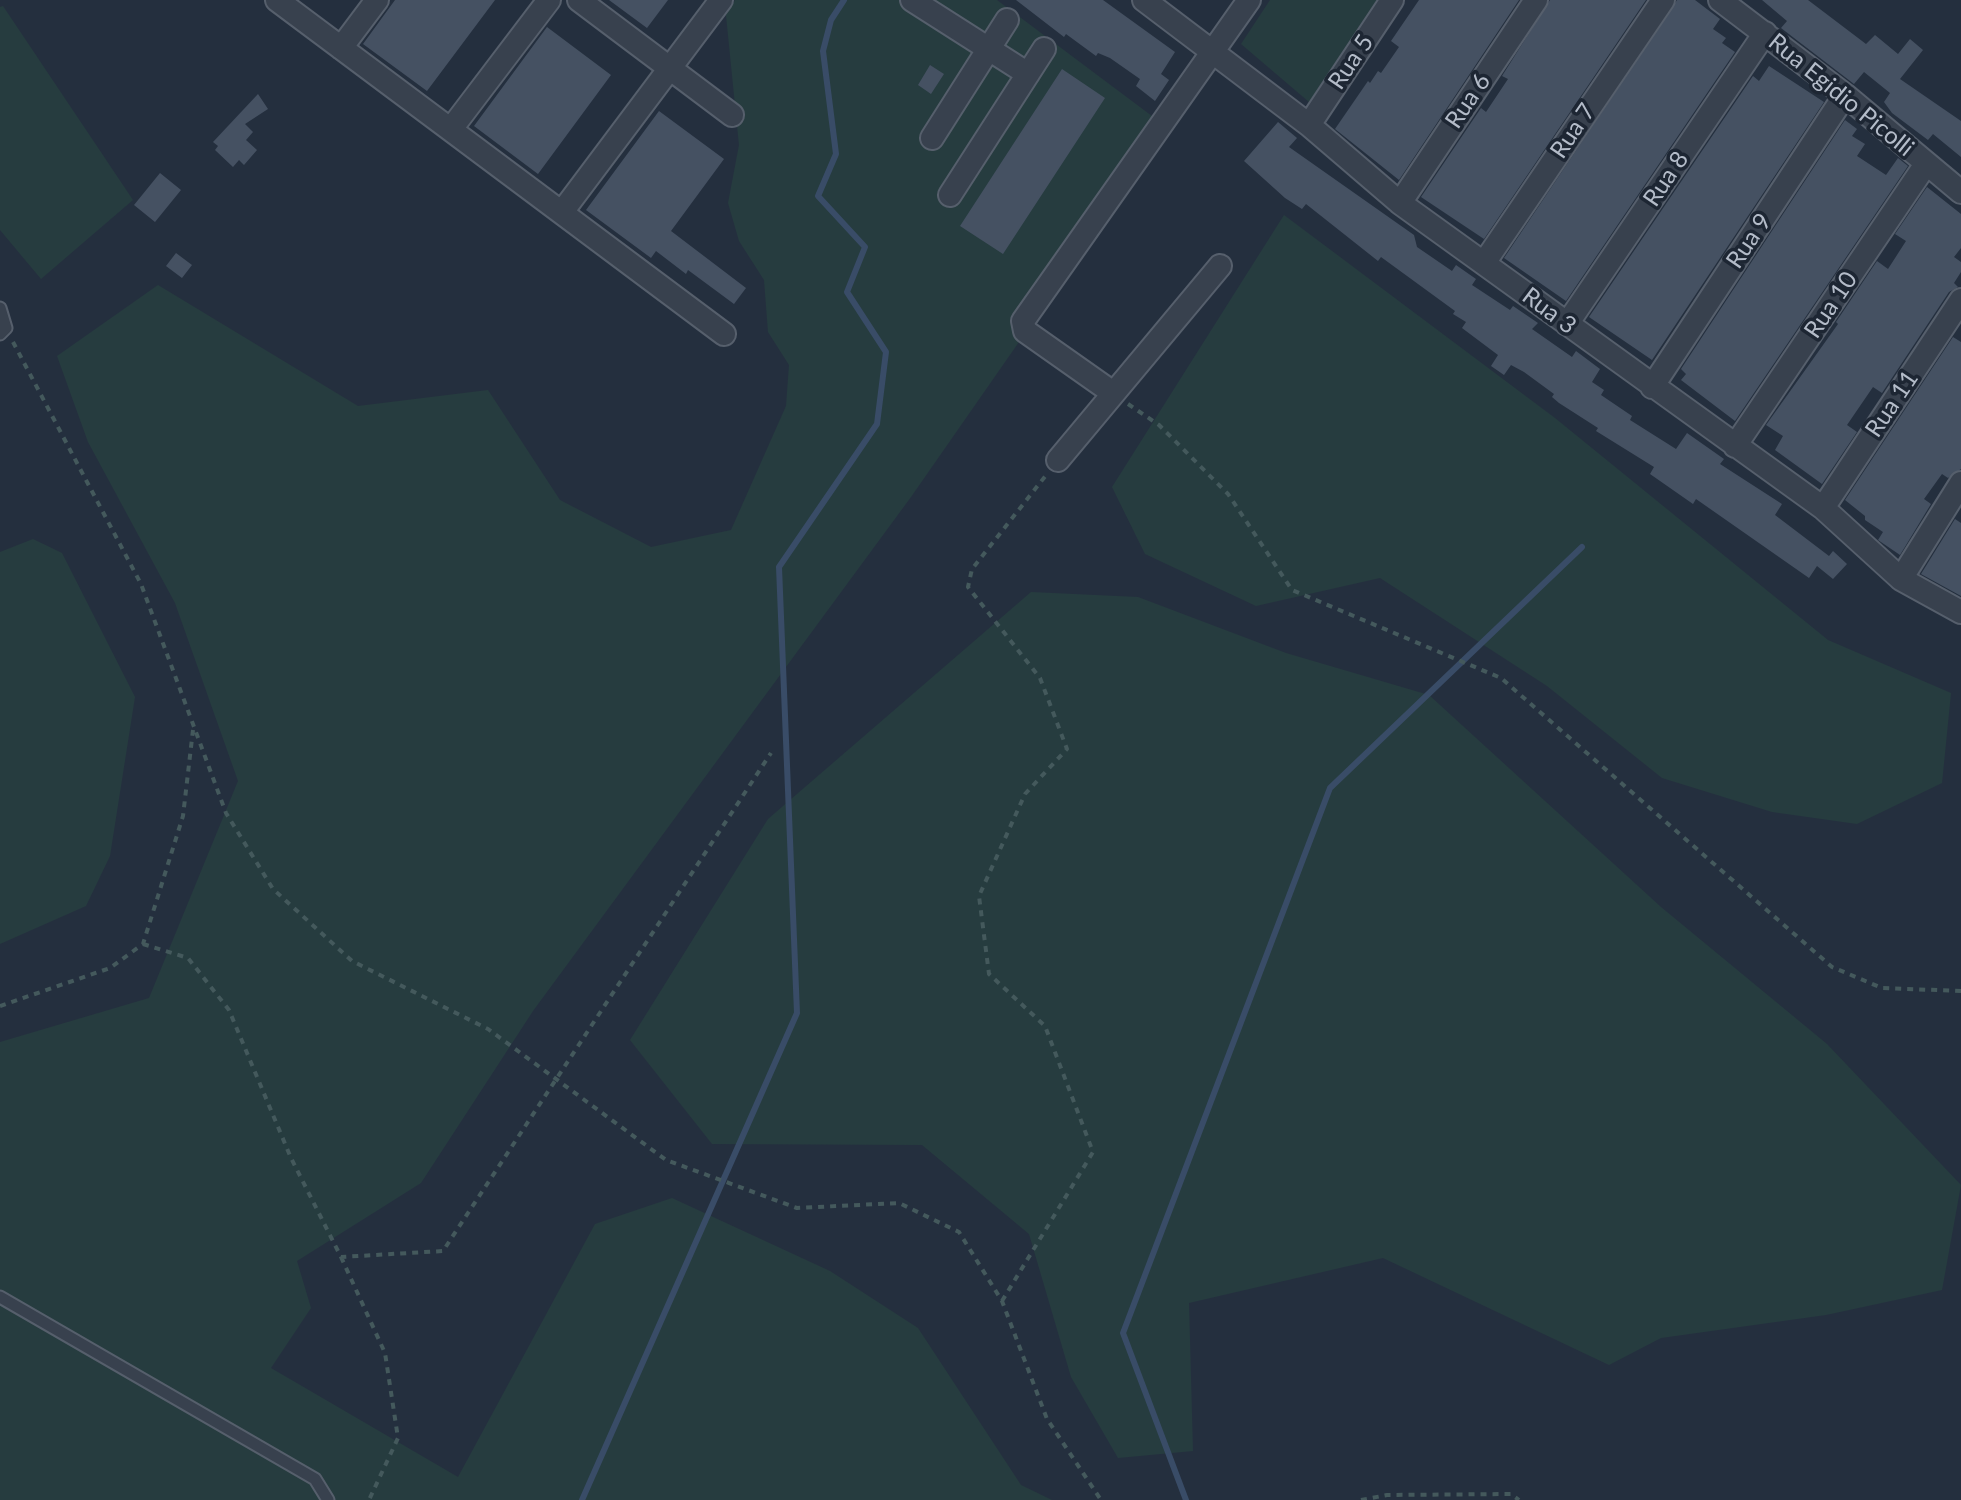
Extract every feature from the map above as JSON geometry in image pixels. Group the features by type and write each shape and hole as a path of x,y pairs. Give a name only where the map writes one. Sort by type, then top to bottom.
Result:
{"street":[{"path":"277,0 724,334"},
{"path":"341,48 377,0"},
{"path":"451,129 549,0"},
{"path":"579,0 732,115"},
{"path":"562,212 721,0"},
{"path":"912,0 1028,74"},
{"name":"Rua 3","path":"1144,0 1309,125 1400,203 1823,508 1901,579 1961,612"},
{"path":"1113,393 1025,331 1023,321 1249,0"},
{"name":"Rua 5","path":"1309,125 1392,0"},
{"name":"Rua 6","path":"1400,203 1536,0"},
{"name":"Rua 7","path":"1484,263 1663,0"},
{"name":"Rua Egidio Picolli","path":"1720,0 1845,95 1961,192"},
{"path":"932,138 1007,20"},
{"name":"Rua 8","path":"1567,324 1765,33"},
{"path":"950,195 1044,49"},
{"name":"Rua 9","path":"1652,387 1845,95"},
{"name":"Rua 10","path":"1735,446 1926,164"},
{"path":"1058,460 1220,266"},
{"name":"Rua 11","path":"1823,508 1961,300"},
{"path":"1901,579 1961,483"}],"lane":[{"path":"0,308 3,331"},
{"path":"0,1297 315,1479 328,1500"}],"path":[{"path":"3,331 141,584 226,813 273,889 352,961 488,1029 666,1160 797,1208 899,1203 959,1232 1002,1301 1047,1419 1101,1500"},
{"path":"1113,393 1159,425 1228,494 1292,590 1501,678 1832,967 1882,988 1961,991"},
{"path":"1002,1301 1093,1152 1045,1026 989,974 979,896 1025,794 1067,749 1040,678 968,587 969,577 1058,460"},
{"path":"0,1006 110,968 143,944 183,816 193,726"},
{"path":"341,1257 443,1251 771,753"},
{"path":"143,944 188,958 229,1010 291,1158 385,1353 398,1438 369,1500"},
{"path":"1361,1500 1387,1495 1511,1494 1519,1500"}],"green space":[{"path":"735,0 997,0 1168,128 911,497 533,1011 421,1183 297,1261 311,1308 271,1368 458,1477 595,1224 672,1198 830,1271 918,1328 1021,1485 1052,1500 0,1500 0,1042 149,998 238,781 175,603 88,442 57,356 158,285 358,406 488,390 560,500 651,547 731,530 786,406 789,365 768,332 764,280 739,241 728,203 739,145 726,15"},
{"path":"1270,0 1377,0 1309,102 1241,44"},
{"path":"3,6 133,200 41,279 0,230 0,7"},
{"path":"1284,215 1555,418 1828,640 1951,693 1942,783 1857,824 1772,812 1662,778 1547,686 1380,578 1256,606 1145,554 1112,487"},
{"path":"33,539 62,553 135,697 110,856 86,906 0,944 0,552"},
{"path":"1031,592 1138,597 1286,653 1429,695 1661,907 1827,1044 1961,1185 1942,1290 1826,1315 1661,1338 1609,1365 1383,1258 1189,1303 1193,1451 1118,1458 1071,1377 1029,1234 922,1145 712,1144 630,1040 768,819"}],"building":[{"path":"395,0 495,0 427,91 363,44"},
{"path":"609,0 668,0 647,28"},
{"path":"1016,0 1103,0 1175,52 1161,74 1169,80 1155,101 1136,86 1140,79 1110,58 1098,53 1096,56 1066,34 1064,37"},
{"path":"1419,0 1519,0 1399,180 1335,129 1368,81 1370,83 1378,71 1381,73 1399,47 1391,41"},
{"path":"1550,0 1646,0 1484,239 1421,197 1481,108 1486,112 1508,79 1502,76"},
{"path":"1677,0 1695,0 1720,19 1713,29 1726,38 1722,43 1735,52 1566,301 1504,258"},
{"path":"1762,0 1808,0 1866,44 1875,35 1898,54 1910,39 1923,50 1900,79 1961,121 1961,157 1933,134 1928,140 1892,113 1884,102 1890,93 1864,72 1854,84 1781,28 1787,21"},
{"path":"547,27 611,75 538,174 474,126"},
{"path":"930,65 944,74 931,94 918,85"},
{"path":"1769,66 1824,102 1652,360 1589,317 1753,76 1759,81"},
{"path":"1062,69 1105,98 1003,254 960,226"},
{"path":"258,94 268,109 245,124 253,132 246,140 257,150 244,165 239,160 233,167 215,150 218,146 213,142"},
{"path":"659,111 724,159 671,231 746,288 734,304 656,251 651,258 586,210"},
{"path":"1845,120 1857,129 1852,136 1865,144 1857,156 1886,175 1898,158 1908,166 1735,421 1681,380 1686,374 1681,369"},
{"path":"1278,122 1297,138 1289,147 1414,235 1417,247 1452,271 1456,265 1476,279 1472,285 1510,310 1513,306 1538,323 1532,329 1572,357 1576,351 1600,369 1592,382 1604,390 1601,395 1632,416 1630,420 1676,449 1687,433 1724,459 1720,464 1782,504 1775,515 1829,556 1833,551 1847,564 1833,579 1817,566 1809,578 1696,499 1693,504 1650,474 1654,467 1596,431 1598,428 1559,403 1552,397 1554,394 1524,372 1511,365 1504,375 1491,366 1498,355 1462,328 1466,322 1453,314 1455,311 1381,257 1378,261 1306,204 1302,209 1285,198 1244,161"},
{"path":"160,173 181,190 155,222 134,205"},
{"path":"1927,187 1961,214 1961,248 1954,257 1961,262 1961,272 1954,283 1958,287 1949,292 1882,393 1873,387 1847,425 1857,432 1822,484 1775,450 1783,436 1766,425 1838,324 1836,322 1877,261 1888,269 1906,241 1895,234"},
{"path":"176,253 192,265 182,278 166,266"},
{"path":"1953,337 1961,342 1961,469 1948,478 1942,474 1924,499 1931,504 1900,555 1878,540 1883,532 1865,520 1865,516 1845,500"},
{"path":"1955,519 1961,523 1961,596 1921,574"}],"waterway":[{"path":"582,1500 797,1013 779,567 877,424 886,352 847,292 865,247 818,196 836,154 823,51 831,20 844,0"},
{"path":"1186,1500 1123,1333 1330,788 1582,547"}]}
